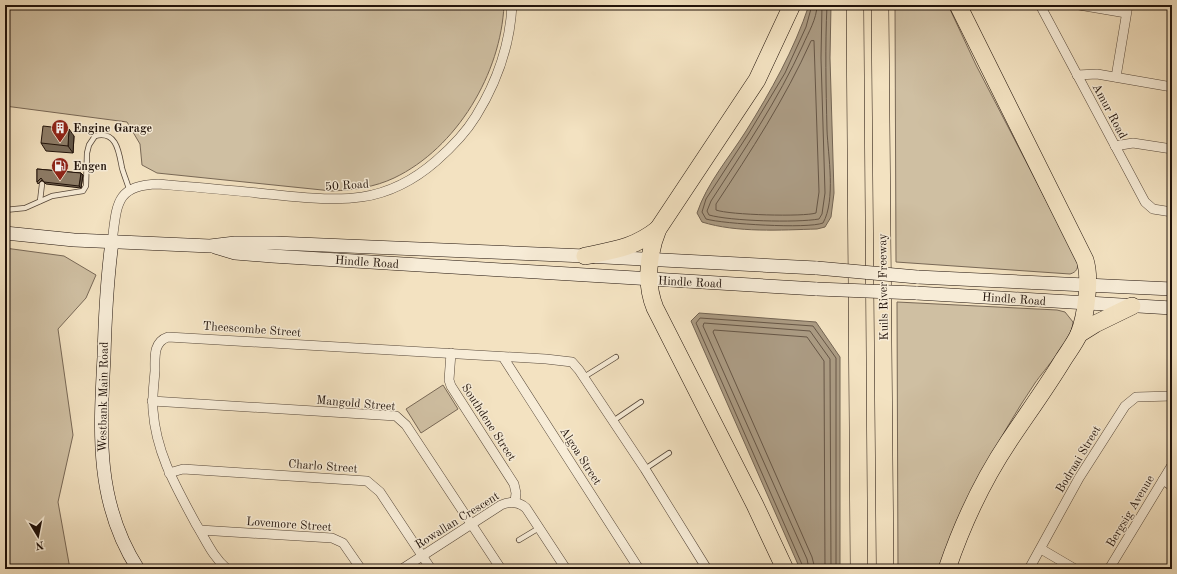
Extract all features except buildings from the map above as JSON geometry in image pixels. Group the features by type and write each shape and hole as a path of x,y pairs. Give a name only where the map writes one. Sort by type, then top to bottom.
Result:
{"highway":[{"path":"785,569 759,512 655,308 650,295 650,260 652,243 658,229 756,80 784,25 792,5"},
{"path":"854,5 858,569"},
{"name":"Kuils River Freeway","path":"880,5 885,569"},
{"path":"946,569 961,531 985,482 1008,443 1052,378 1079,334 1088,284 1088,272 1085,260 958,5"},
{"path":"585,256 626,248 646,239 658,229"},
{"path":"1079,334 1095,324 1132,306"}],"main road":[{"name":"Hindle Road","path":"5,233 112,242 210,246 235,243 274,243 585,256 817,268 916,276 1172,289"},
{"name":"Westbank Main Road","path":"112,242 106,310 101,444 103,474 108,499 124,545 138,569"},
{"name":"Hindle Road","path":"210,246 235,253 272,256 650,280 916,293 1172,308"}],"street":[{"name":"50 Road","path":"129,189 137,186 158,184 331,200 373,195 400,187 421,174 448,150 472,123 497,77 506,46 512,5"},
{"path":"1079,5 1127,9 1116,77"},
{"name":"Amur Road","path":"1043,6 1077,75 1147,205 1156,210 1172,212"},
{"path":"1077,75 1090,74 1116,77 1172,87"},
{"path":"1115,146 1133,143 1172,149"},
{"path":"112,242 117,206 129,189"},
{"name":"Theescombe Street","path":"227,569 216,559 168,473 160,448 152,401 157,346 161,340 168,337 565,360 576,365 645,469 707,569"},
{"name":"Southdene Street","path":"451,353 450,384 514,484 516,493 515,502"},
{"name":"Algoa Street","path":"503,356 639,569"},
{"name":"Bodraai Street","path":"1030,569 1079,478 1125,406 1136,397 1172,396"},
{"name":"Mangold Street","path":"152,401 396,416 406,425 501,569"},
{"name":"Bergsig Avenue","path":"1109,569 1172,465"},
{"name":"Charlo Street","path":"168,473 183,469 367,481 380,492 431,569"},
{"path":"1163,480 1172,486"},
{"name":"Rowallan Crescent","path":"402,569 501,505 515,502 526,508 563,568"},
{"name":"Lovemore Street","path":"200,530 337,539 347,547 361,569"},
{"path":"1041,549 1075,569"}],"lane":[{"path":"5,210 25,208 60,194 83,191 86,186 87,153 93,138 100,135 106,135 118,148 129,189"},
{"path":"40,201 42,184"},
{"path":"584,378 616,357"},
{"path":"613,421 640,402"},
{"path":"645,469 669,453"},
{"path":"520,540 539,528"}],"shaded area":[{"path":"5,5 504,5 501,31 494,56 484,82 472,106 456,128 437,148 417,165 394,178 364,188 332,191 157,173 142,165 140,144 127,122 5,106"},
{"path":"895,5 948,5 976,65 1078,262 1076,271 1070,274 896,262"},
{"path":"5,248 64,256 96,275 86,298 58,329 73,435 58,502 70,569 5,569"},
{"path":"897,302 1057,310 1065,312 1073,322 1072,329 1063,345 1035,383 994,450 970,497 939,569 898,569"},
{"path":"443,385 458,409 421,433 406,409"}],"water":[{"path":"809,5 831,5 830,58 834,193 831,217 825,227 817,229 744,229 716,226 702,222 697,213 706,191 746,131 773,85 789,54"},
{"path":"699,313 816,322 840,357 840,569 800,569 691,321"}],"place":[{"name":"Engine Garage","path":"60,143"},
{"name":"Engen","path":"60,181"}]}
